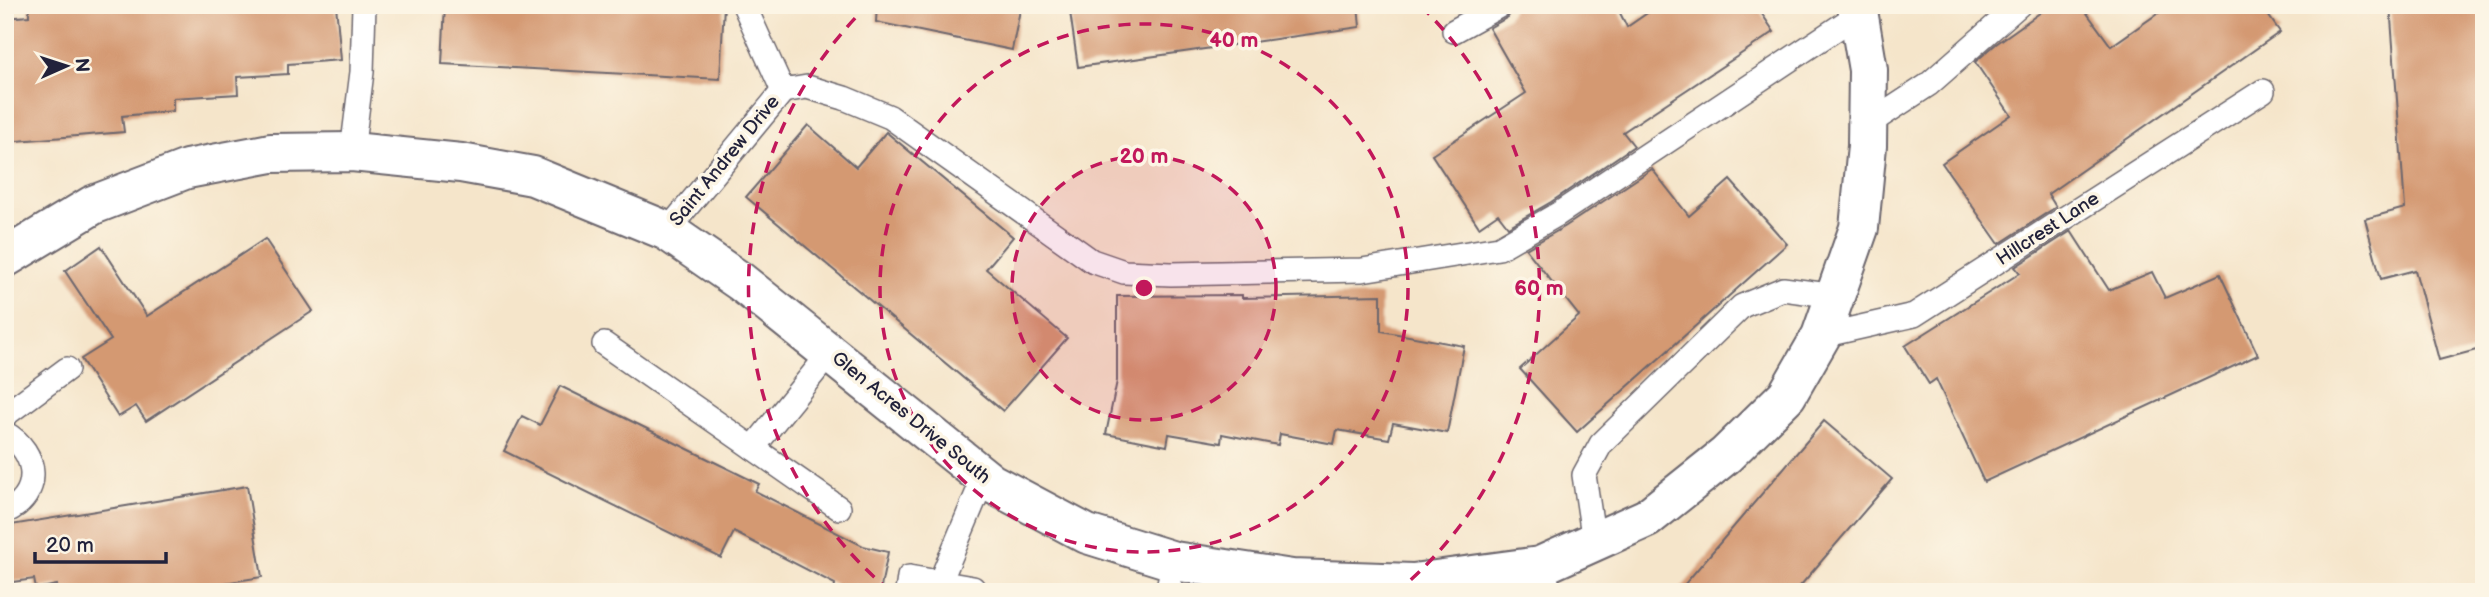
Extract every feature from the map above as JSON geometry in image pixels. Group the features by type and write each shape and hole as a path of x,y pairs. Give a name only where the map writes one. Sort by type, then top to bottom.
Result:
{"street":[{"name":"Glen Acres Drive South","path":"5,258 93,205 187,169 271,153 352,152 461,163 533,176 667,231 741,282 984,478 1170,577 1292,585 1545,579 1594,542 1647,518 1726,455 1787,395 1821,336 1859,228 1867,125 1868,70 1858,9"}],"lane":[{"path":"352,152 362,72 364,5"},
{"path":"744,5 783,91 807,87 844,98 890,117 1092,261 1124,272 1171,274 1362,270 1499,248 1558,214 1858,9"},
{"path":"1454,32 1501,5"},
{"path":"1867,125 1928,85 2019,5"},
{"name":"Saint Andrew Drive","path":"667,231 783,91"},
{"name":"Hillcrest Lane","path":"1821,336 1914,315 2263,91"},
{"path":"1594,542 1584,475 1601,444 1742,306 1783,289 1836,296"},
{"path":"604,344 839,508"},
{"path":"753,448 830,353"},
{"path":"5,415 67,369"},
{"path":"5,433 18,440 29,453 32,469 30,486 22,500 5,512"},
{"path":"940,582 984,478"},
{"path":"907,592 909,577 973,588 972,592"}],"building":[{"path":"29,5 336,5 341,60 288,64 288,74 237,77 238,94 173,98 173,111 122,116 124,132 5,142 5,18 29,16"},
{"path":"445,5 724,5 720,79 442,64"},
{"path":"877,5 1021,5 1012,50 876,22"},
{"path":"1069,5 1358,5 1360,27 1078,67"},
{"path":"1515,5 1616,5 1627,27 1659,5 1756,5 1774,32 1623,132 1634,146 1551,202 1508,227 1498,214 1479,227 1432,155 1526,93 1489,28 1508,17"},
{"path":"2051,5 2081,5 2111,46 2170,5 2261,5 2280,32 2048,194 2056,207 1999,244 1942,163 2011,115 1975,62"},
{"path":"2390,5 2484,5 2484,348 2439,360 2415,270 2381,279 2365,219 2405,208"},
{"path":"808,125 856,167 886,132 1013,237 986,269 1067,338 1003,411 746,197"},
{"path":"1652,169 1689,216 1730,180 1787,244 1577,432 1520,369 1579,316 1526,249"},
{"path":"2071,231 2109,290 2152,272 2165,298 2220,274 2258,355 1984,482 1936,379 1929,384 1905,346 2020,273 2015,267"},
{"path":"265,239 313,311 146,421 136,406 118,417 81,359 111,340 65,271 101,246 147,316"},
{"path":"1242,295 1242,298 1381,295 1381,331 1464,346 1447,433 1393,423 1389,439 1337,430 1334,444 1280,434 1278,445 1222,434 1221,443 1169,434 1167,446 1106,434 1117,381 1117,296"},
{"path":"560,386 759,484 755,491 863,546 888,552 880,592 834,592 835,584 734,532 721,558 504,451 522,416 540,425"},
{"path":"1824,421 1892,479 1795,592 1678,592"},
{"path":"247,486 262,577 168,592 58,592 57,585 36,589 34,579 5,583 5,526"}]}
